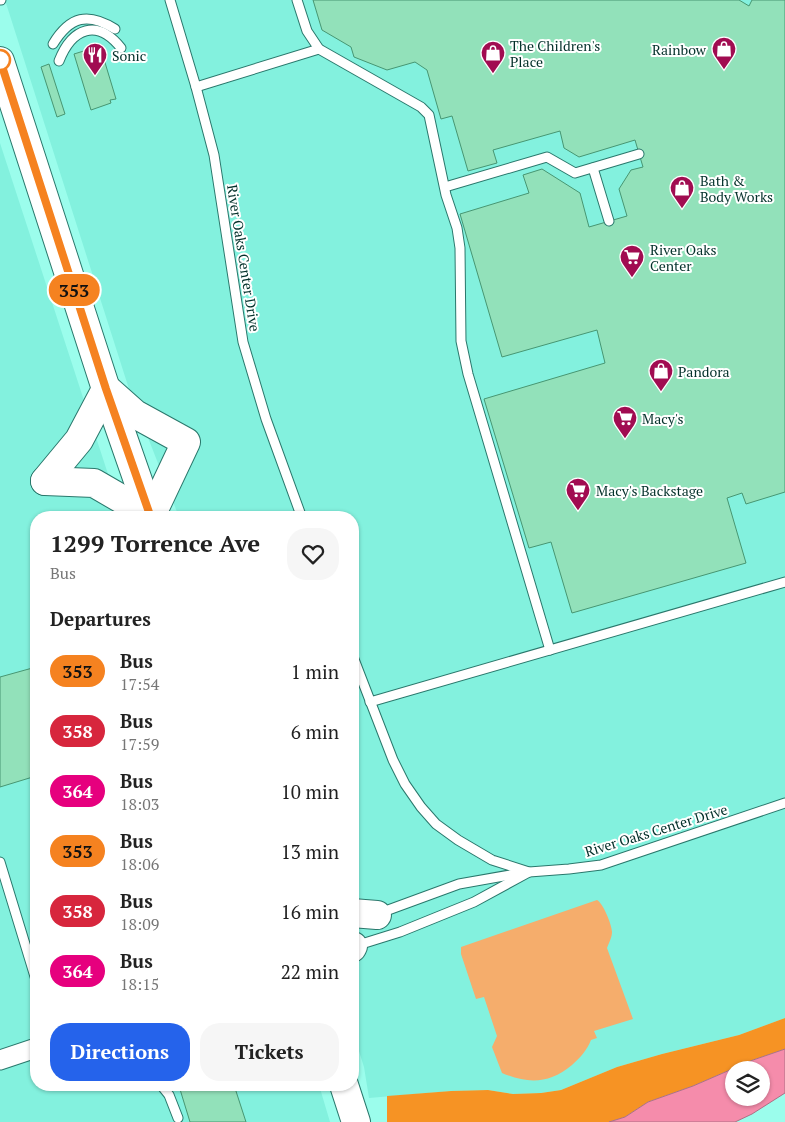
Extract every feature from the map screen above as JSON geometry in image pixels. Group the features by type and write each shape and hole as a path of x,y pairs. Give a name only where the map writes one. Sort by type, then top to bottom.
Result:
{"main road":[{"path":"0,60 106,389 149,511"},
{"path":"106,389 135,414 186,442 154,511"},
{"path":"106,389 79,440 45,481 94,483 141,511"},
{"path":"346,1091 356,1122"}],"street":[{"path":"0,1060 30,1050"}],"lane":[{"name":"River Oaks Center Drive","path":"170,0 214,155 243,342 266,419 299,511"},
{"path":"297,0 306,31 319,50 421,106 429,115 445,187 457,228 460,248 461,340 468,374 550,650"},
{"path":"54,44 64,28 77,21 87,19 99,21 115,29"},
{"path":"59,61 64,47 73,36 87,31 109,35 121,48"},
{"path":"196,87 319,50"},
{"path":"445,187 547,158 575,173 640,154"},
{"path":"593,168 609,221"},
{"path":"370,702 785,582"},
{"name":"River Oaks Center Drive","path":"359,673 393,760 405,784 421,807 436,824 458,840 492,860 529,872 601,865 785,803"},
{"path":"0,862 30,960"},
{"path":"359,929 400,932 474,902 529,872"},
{"path":"359,929 459,884 529,872"},
{"path":"166,1091 178,1118"}],"shaded area":[{"name":"River Oaks Center","path":"5,0 785,0 785,1018 739,1035 617,1067 561,1090 513,1094 488,1090 451,1091 369,1098 364,1067 359,1051 359,511 177,511 129,389"},
{"path":"0,143 120,511 30,511 30,1091 321,1091 330,1122 0,1122"},
{"path":"597,900 604,910 612,929 607,948 633,1019 594,1031 597,1038 591,1040 583,1054 572,1065 555,1076 547,1079 530,1080 502,1073 492,1047 497,1036 484,997 476,999 461,954 461,947"},
{"path":"785,1018 785,1049 751,1061 725,1061 725,1072 648,1102 625,1117 609,1122 387,1122 387,1096 451,1091 488,1090 513,1094 561,1090 617,1067 739,1035"},
{"path":"785,1049 785,1093 770,1103 770,1061 751,1061"},
{"path":"725,1072 725,1106 765,1106 735,1122 609,1122 625,1117 648,1102"}],"building":[{"name":"River Oaks Center","path":"313,0 739,0 749,6 752,0 785,0 785,492 746,504 742,493 727,498 746,563 572,613 551,542 529,548 484,399 605,363 597,330 502,357 460,214 529,193 523,175 542,169 580,193 589,227 627,216 619,189 631,170 643,167 635,140 579,157 564,148 560,131 493,150 497,163 468,171 452,116 441,119 427,70 415,62 387,70 354,57 351,47 322,30"},
{"name":"Sonic","path":"100,46 116,99 110,100 111,103 91,110 74,54"},
{"path":"49,64 65,114 57,117 41,67"},
{"path":"30,669 30,778 0,787 0,677"},
{"path":"181,1091 236,1091 246,1122 190,1122"}],"bus line":[{"name":"353","path":"0,60 106,389 149,511"}],"place":[{"name":"Rainbow","path":"724,70"},
{"name":"The Children's Place","path":"493,74"},
{"name":"Sonic","path":"95,76"},
{"name":"Bath & Body Works","path":"682,209"},
{"name":"River Oaks Center","path":"632,278"},
{"name":"Pandora","path":"661,392"},
{"name":"Macy's","path":"625,439"},
{"name":"Macy's Backstage","path":"578,511"}]}
